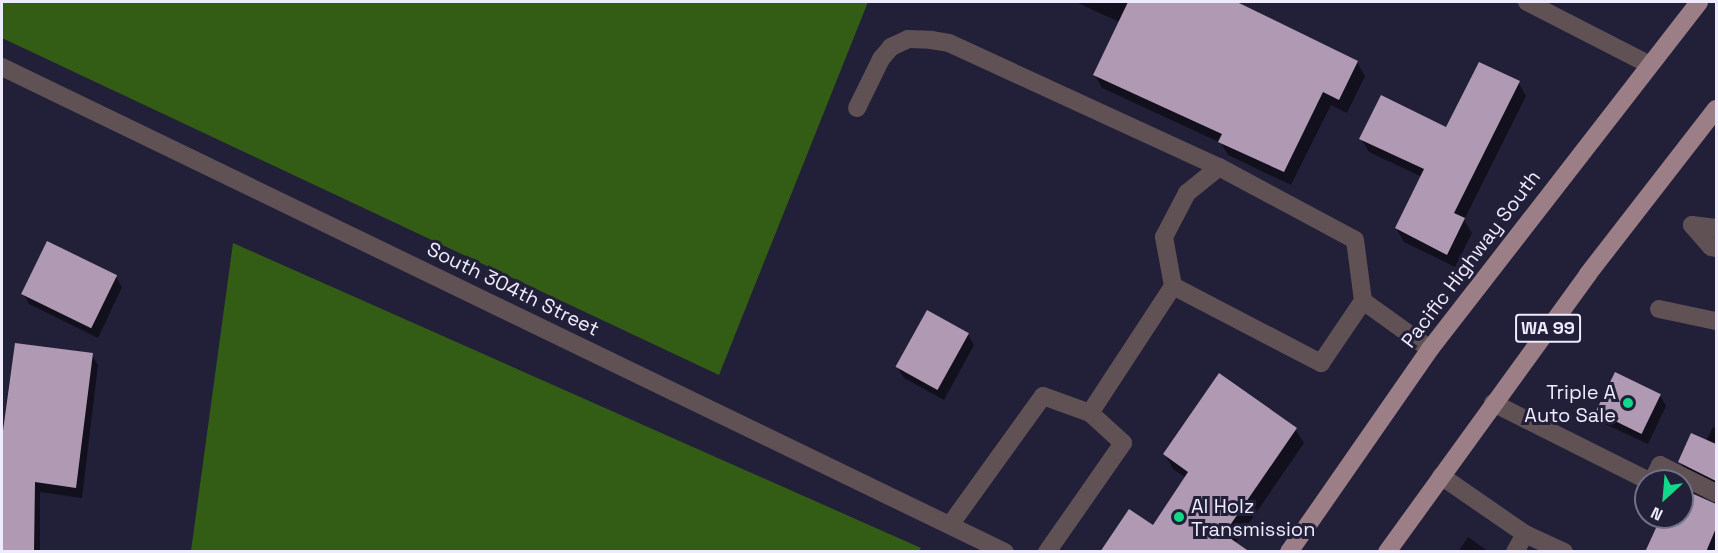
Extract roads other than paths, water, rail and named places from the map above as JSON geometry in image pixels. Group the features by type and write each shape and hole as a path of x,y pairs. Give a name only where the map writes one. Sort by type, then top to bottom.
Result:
{"main road":[{"name":"Pacific Highway South","path":"1289,552 1430,349 1648,64 1699,2"},
{"name":"WA 99","path":"1387,552 1493,403 1716,109"}],"street":[{"path":"1527,2 1648,64"},
{"path":"857,108 881,58 891,47 908,39 949,43 1219,167 1355,240 1363,301 1320,363 1173,286"},
{"name":"South 304th Street","path":"2,67 950,525 981,547 1005,552"},
{"path":"1090,413 1173,286 1164,237 1187,194 1219,167"},
{"path":"1716,228 1692,225 1711,247 1716,248"},
{"path":"1363,301 1430,349"},
{"path":"1659,309 1716,321"},
{"path":"950,525 1043,396 1090,413 1124,443 1047,552"},
{"path":"1493,403 1634,473"},
{"path":"1441,476 1525,534 1564,552"},
{"path":"1694,482 1716,493"},
{"path":"1515,552 1525,534"}],"place":[{"name":"Triple A Auto Sale","path":"1628,403"},
{"name":"Al Holz Transmission","path":"1179,517"}]}
